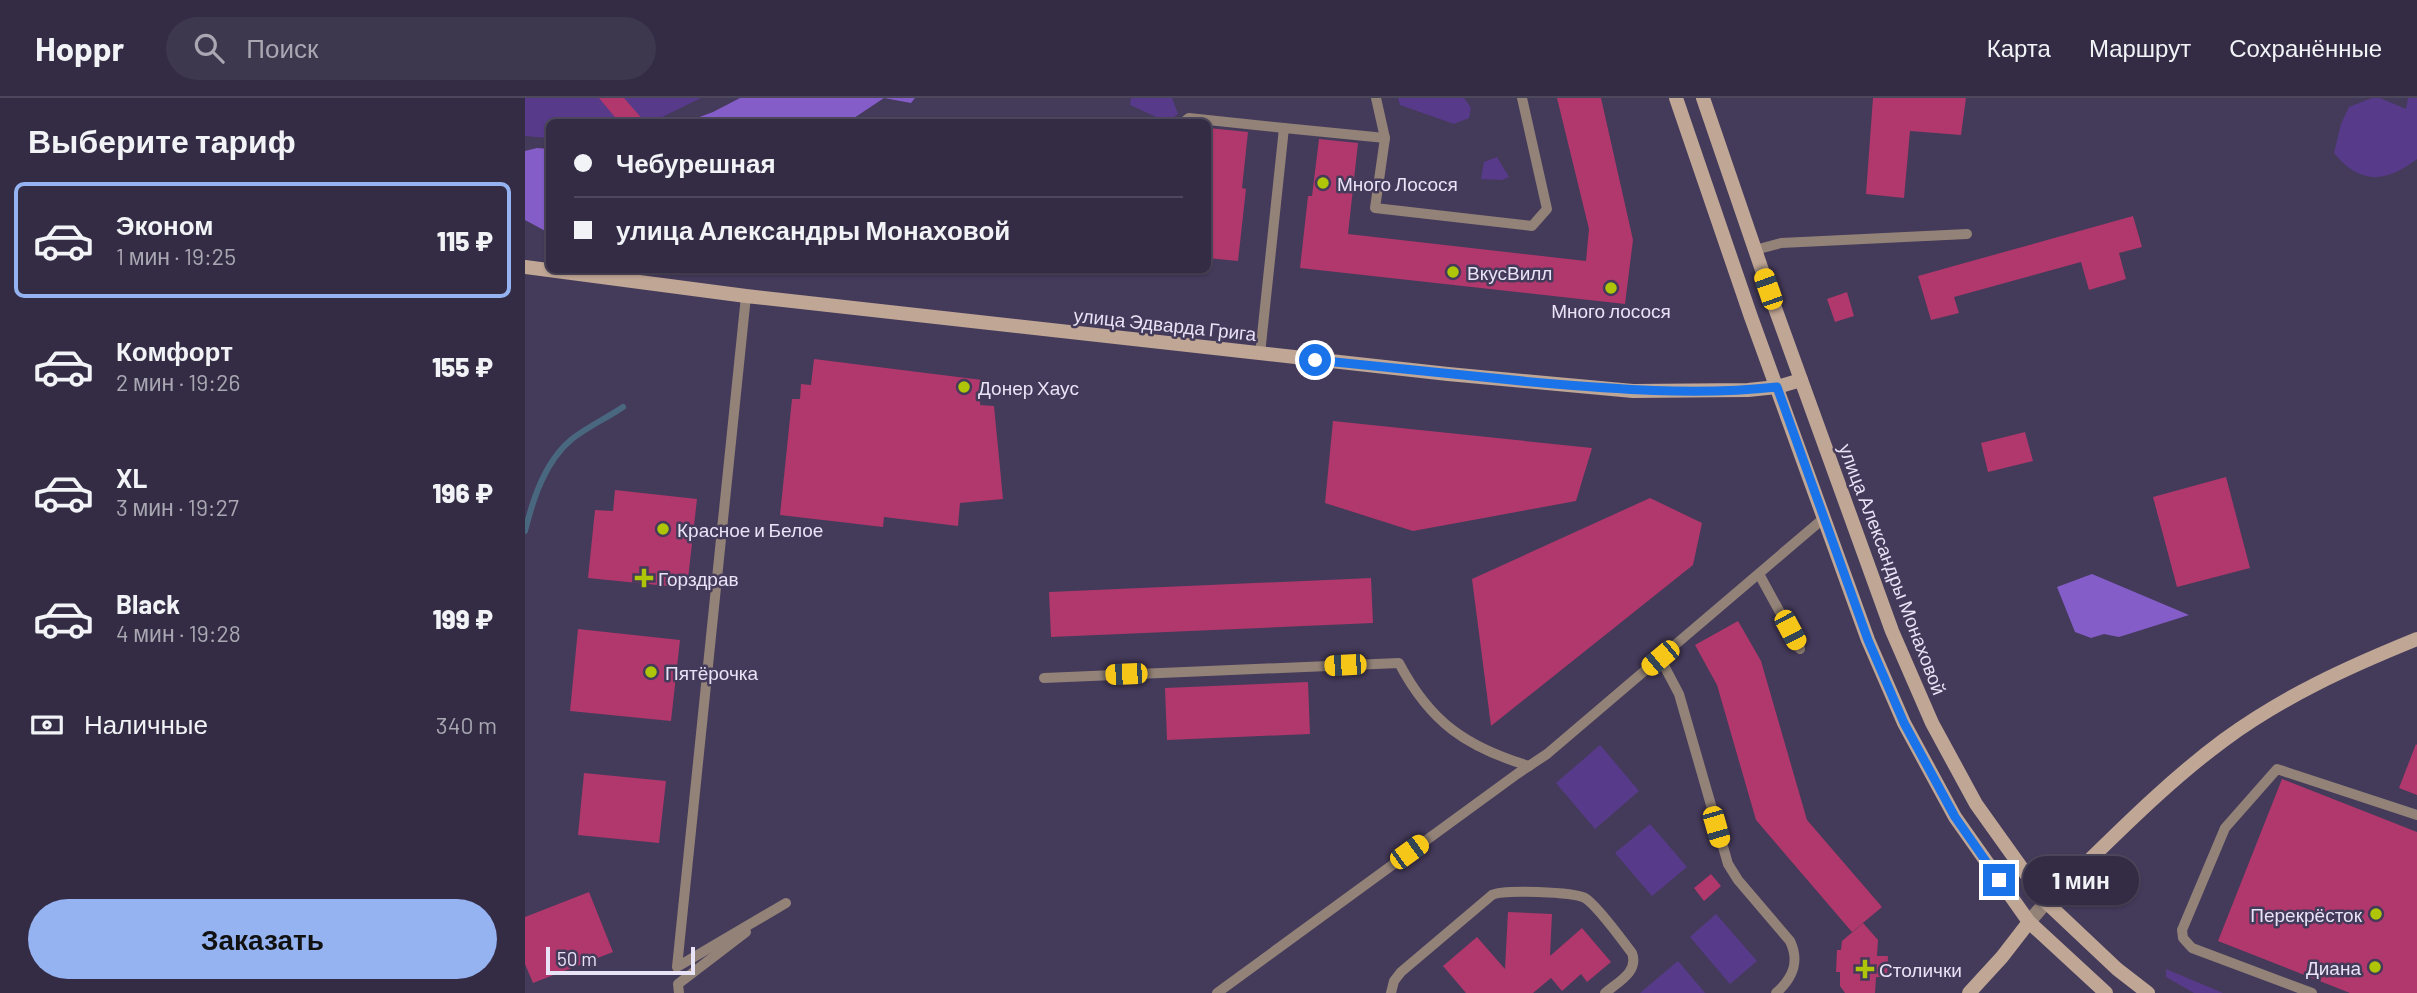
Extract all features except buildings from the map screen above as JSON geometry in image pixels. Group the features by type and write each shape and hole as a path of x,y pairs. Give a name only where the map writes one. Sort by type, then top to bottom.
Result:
{"main road":[{"path":"1676,98 1868,640 1904,723 1955,817 2029,922 2106,993"},
{"name":"улица Александры Монаховой","path":"1703,98 1892,631 1927,712 1976,804 2046,902 2117,970 2148,993"},
{"name":"улица Эдварда Грига","path":"525,267 546,270"},
{"name":"улица Эдварда Грига","path":"571,273 746,296 1260,354 1633,391 1748,390 1777,387 1801,380"},
{"path":"2046,902 2156,795 2224,740 2277,704 2343,668 2417,639"},
{"path":"1969,993 2029,922"}],"street":[{"path":"2029,922 2046,902"}],"lane":[{"path":"1376,98 1385,138 1375,208 1532,226 1547,209 1522,98"},
{"path":"1211,120 1385,138"},
{"path":"1260,354 1284,128"},
{"path":"1755,250 1781,243 1967,234"},
{"path":"679,993 678,984 786,903 677,967 746,296"},
{"path":"1217,993 1529,766 1824,518"},
{"path":"1759,573 1800,649"},
{"path":"1660,658 1679,694 1728,864 1793,948 1793,972 1787,983 1776,993"},
{"path":"1044,677 1399,663 1419,697 1445,725 1486,751 1529,766"},
{"path":"2312,993 2192,948 2183,938 2182,930 2225,828 2277,769 2417,815"},
{"path":"1391,993 1394,981 1401,972 1492,895 1506,891 1575,895 1591,903 1634,958 1631,971 1605,993"}],"shaded area":[{"path":"525,98 701,98 658,119 546,119 546,138 525,136"},
{"path":"740,98 884,98 852,119 694,119"},
{"path":"884,98 915,98 911,103"},
{"path":"1131,98 1172,98 1178,114 1171,119 1160,119 1130,105"},
{"path":"1398,98 1464,98 1471,108 1469,118 1454,124 1400,105"},
{"path":"2372,98 2380,98 2406,109 2408,98 2417,98 2417,159 2395,173 2374,177 2354,171 2334,153 2341,124 2349,107"},
{"path":"546,149 546,231 525,220 525,151"},
{"path":"1497,157 1509,177 1502,180 1481,179 1484,162"},
{"path":"2092,574 2189,615 2119,637 2104,634 2091,638 2075,632 2057,587"},
{"path":"1600,745 1639,791 1595,829 1556,783"},
{"path":"1650,824 1687,867 1652,896 1615,853"},
{"path":"1716,914 1757,961 1730,984 1690,937"},
{"path":"1678,961 1705,993 1640,993"},
{"path":"2166,969 2223,993 2194,993 2166,977"}],"waterway":[{"path":"525,531 536,494 554,458 572,439 623,407"}],"place":[{"name":"Много Лосося","path":"1323,183"},
{"name":"ВкусВилл","path":"1453,272"},
{"name":"Много лосося","path":"1611,288"},
{"name":"Донер Хаус","path":"964,387"},
{"name":"Красное и Белое","path":"663,529"},
{"name":"Горздрав","path":"644,578"},
{"name":"Пятёрочка","path":"651,672"},
{"name":"Перекрёсток","path":"2376,914"},
{"name":"Диана","path":"2375,967"},
{"name":"Столички","path":"1865,969"}],"route":[{"path":"1315,360 1633,391 1748,390 1777,387 1868,640 1904,723 1955,817 1999,880"}]}
